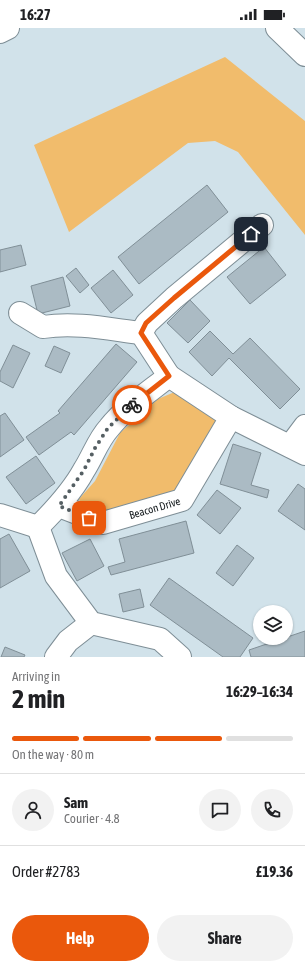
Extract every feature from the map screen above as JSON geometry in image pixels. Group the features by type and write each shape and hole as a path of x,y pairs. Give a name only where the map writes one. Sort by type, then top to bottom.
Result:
{"street":[{"path":"0,32 8,28"},
{"path":"277,28 305,55"},
{"path":"141,333 146,323 174,298 262,225"},
{"path":"20,313 43,327 61,325 141,333 169,376 231,417 297,450 305,426"},
{"path":"38,527 59,506 84,470 95,448 108,428 128,408 169,376"},
{"name":"Beacon Drive","path":"59,506 103,523 182,500 231,417"},
{"path":"0,515 38,527"},
{"path":"38,527 56,576 91,623 160,639 180,657"},
{"path":"56,657 68,642 91,623"}],"shaded area":[{"path":"225,57 305,121 305,235 238,152 215,141 188,143 69,232 34,145"},
{"path":"177,391 214,414 219,424 176,494 103,515 82,507 79,499 95,481 120,433 158,399"}],"building":[{"path":"207,185 228,212 139,284 118,257"},
{"path":"21,245 26,265 0,272 0,250"},
{"path":"264,247 286,275 250,304 227,277"},
{"path":"76,268 89,285 80,293 66,276"},
{"path":"113,270 133,295 111,313 91,288"},
{"path":"63,277 70,306 38,314 31,286"},
{"path":"190,300 210,321 188,343 167,323"},
{"path":"210,331 233,354 250,338 300,389 280,409 229,358 212,376 189,352"},
{"path":"116,344 137,362 74,435 71,432 39,455 26,437 60,413 58,411"},
{"path":"13,345 30,353 13,388 0,381 0,372"},
{"path":"54,346 70,353 61,373 45,366"},
{"path":"5,413 24,440 0,457 0,416"},
{"path":"233,444 261,453 251,485 269,490 267,498 220,484"},
{"path":"36,456 55,483 26,504 6,477"},
{"path":"298,484 305,489 305,530 278,511"},
{"path":"217,490 241,508 220,534 197,515"},
{"path":"186,521 194,553 111,575 108,567 125,562 119,539"},
{"path":"9,534 30,571 0,588 0,539"},
{"path":"90,539 104,566 77,581 62,553"},
{"path":"237,545 254,558 233,586 216,573"},
{"path":"169,578 253,638 240,657 223,657 150,605"},
{"path":"140,589 144,607 123,612 119,594"},
{"path":"305,631 305,657 251,657 249,650 264,645 293,645 293,635"},
{"path":"5,647 25,655 24,657 1,657"}],"way so far":[{"path":"89,518 59,506 84,470 95,448 108,428 132,405"}],"route":[{"path":"132,405 169,376 141,333 146,323 251,234"}]}
